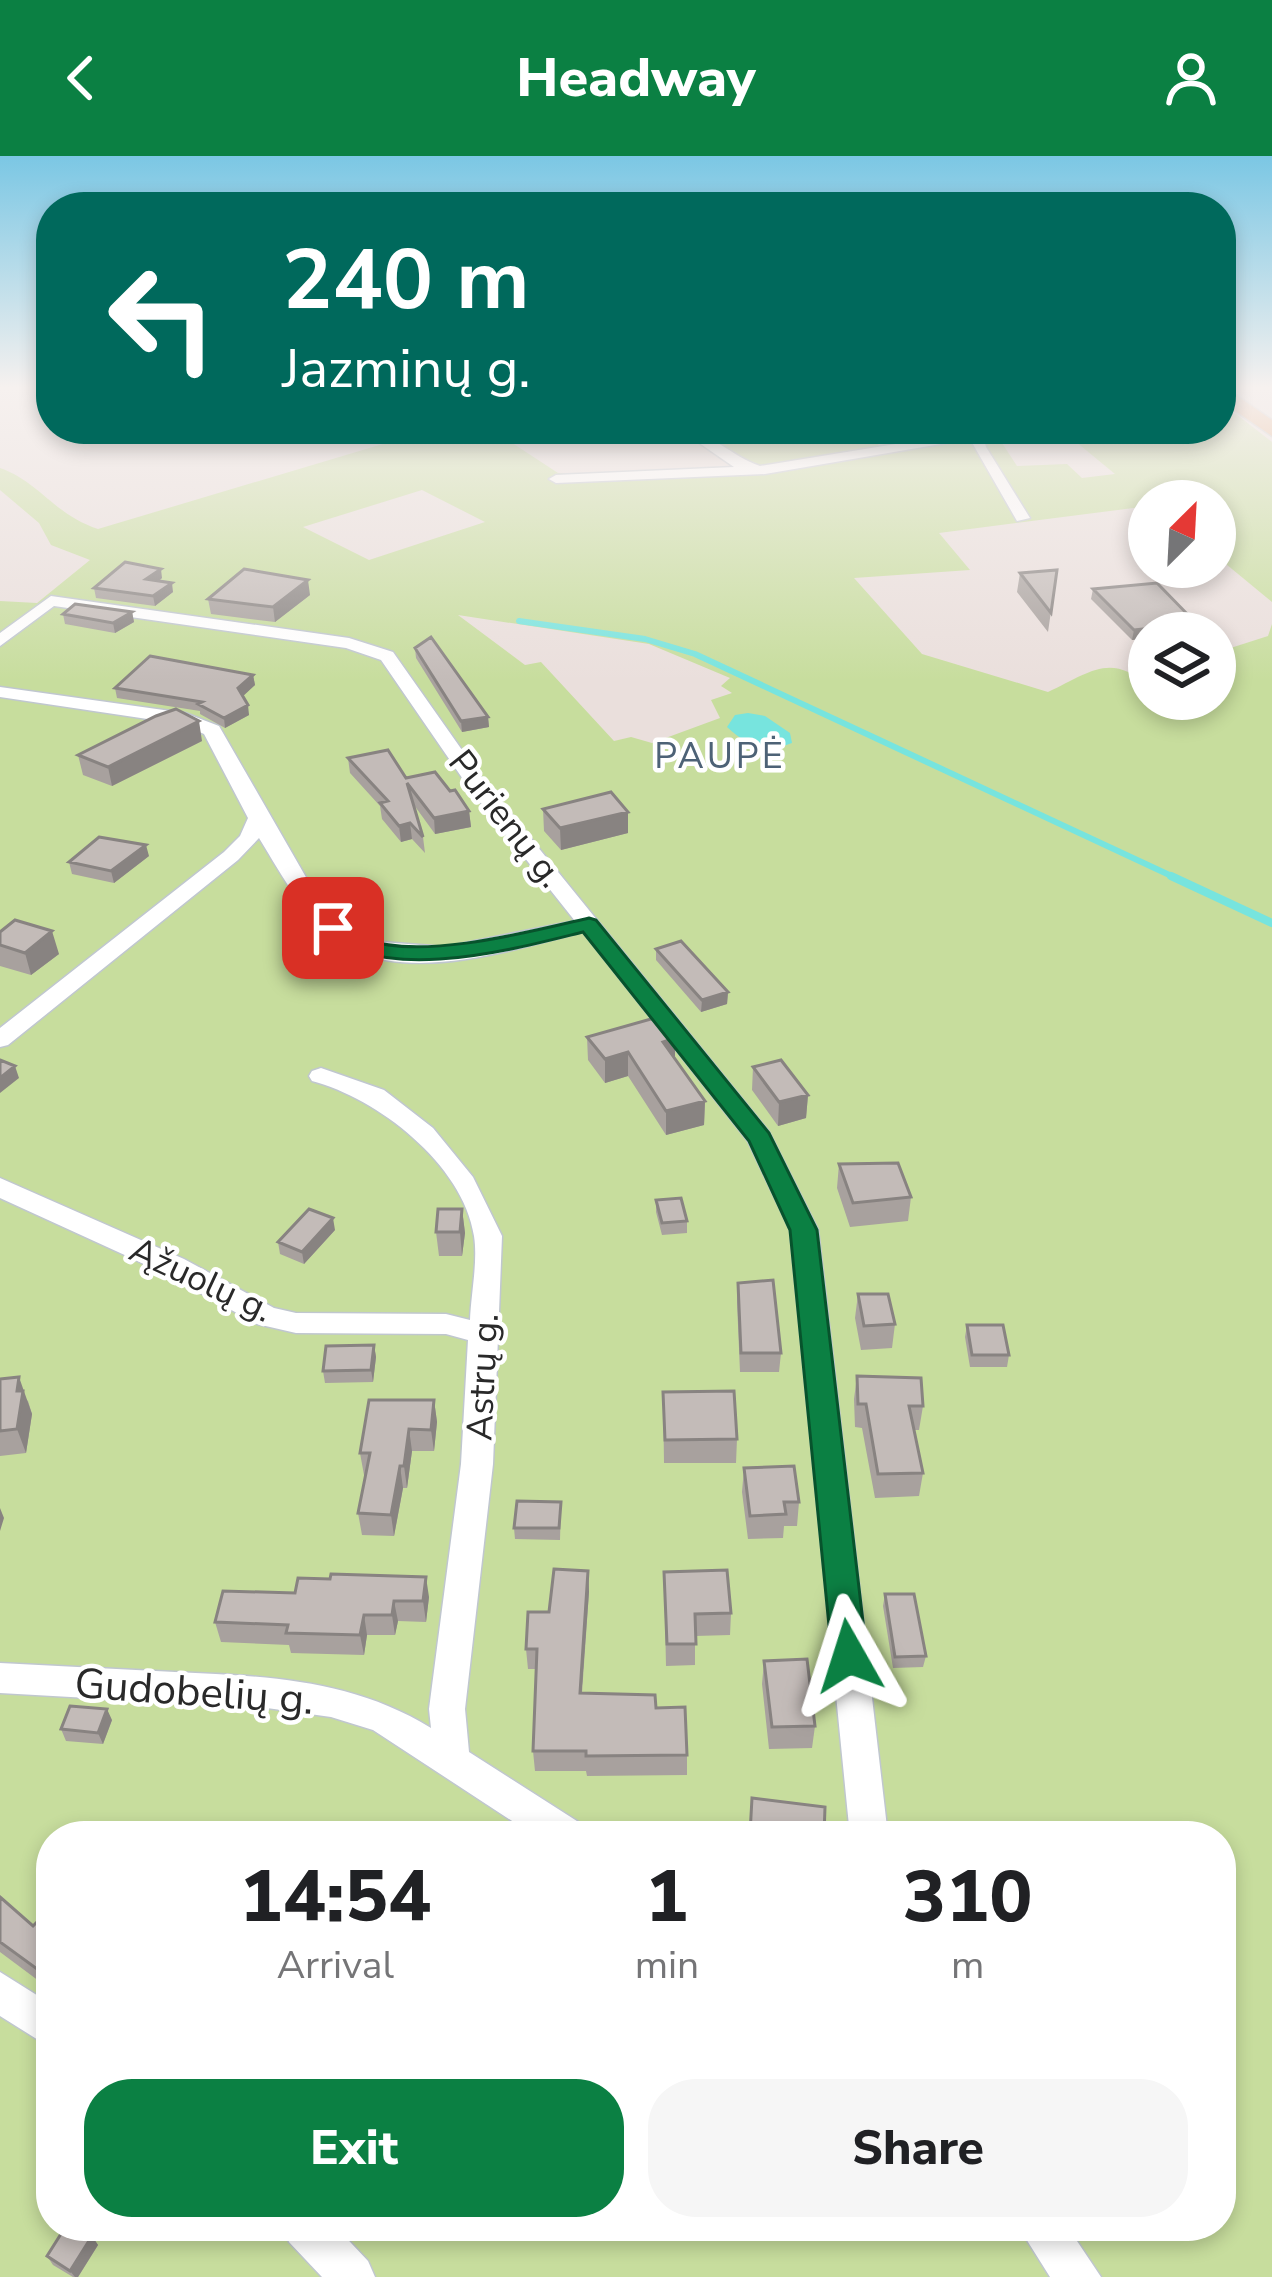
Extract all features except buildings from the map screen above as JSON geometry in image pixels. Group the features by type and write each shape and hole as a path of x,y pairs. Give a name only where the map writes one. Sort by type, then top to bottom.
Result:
{"street":[{"path":"1001,484 1022,518"},
{"name":"Purienų g.","path":"0,641 51,601 349,643 387,656 474,781 760,1138 804,1230 867,1821"},
{"path":"0,692 202,724 212,730 257,819 333,928 362,946 410,952 494,946 589,924"},
{"path":"0,1040 231,856 249,838 257,819"},
{"name":"Astrų g.","path":"321,1076 354,1085 442,1150 488,1236 478,1464 447,1709 451,1759"},
{"name":"Ąžuolų g.","path":"0,1187 174,1266 266,1317 296,1323 416,1322 484,1334"},
{"name":"Gudobelių g.","path":"0,1678 267,1692 331,1701 384,1718 541,1821"},
{"path":"0,1992 36,2017"},
{"path":"319,2241 352,2277"},
{"path":"1051,2241 1078,2277"}],"green space":[{"path":"0,484 30,484 98,529 249,484 998,484 1020,523 939,533 970,570 854,578 922,654 1048,692 1100,669 1123,670 1128,672 1128,720 1236,720 1236,646 1268,636 1272,624 1272,2277 1095,2277 1063,2241 1236,2241 1236,1821 36,1821 36,2241 1031,2241 1059,2277 0,2277 0,601 37,603 90,560 51,545 39,523 0,490","holes":["422,490 485,522 369,560 303,527","458,615 649,644 730,678 721,686 732,693 711,700 720,718 652,743 631,737 614,741 541,662 525,665"]},
{"path":"1000,484 1128,484 1128,509 1020,523"},
{"path":"1236,484 1272,484 1272,602 1236,572"}],"water":[{"path":"735,715 765,716 790,733 792,743 757,746 727,727"}],"waterway":[{"path":"519,621 645,639 695,654 1178,879"},
{"path":"1171,876 1272,923"}],"district":[{"name":"PAUPĖ","path":"720,756"}],"route":[{"path":"333,928 362,946 410,952 494,946 589,924 760,1138 804,1230 849,1656"}]}
